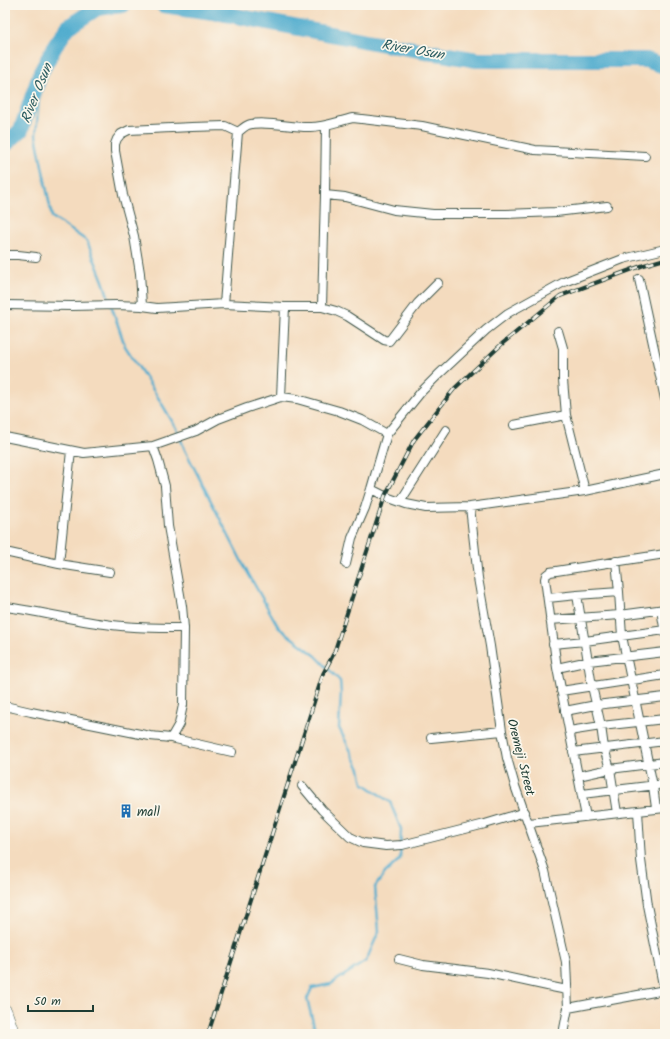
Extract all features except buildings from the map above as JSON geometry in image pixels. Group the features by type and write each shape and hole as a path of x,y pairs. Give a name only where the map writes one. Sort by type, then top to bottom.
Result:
{"main road":[{"path":"5,1011 13,1034"}],"street":[{"path":"238,132 249,125 265,123 294,127 312,127 353,118 422,126 535,150 645,156"},
{"path":"322,307 326,125"},
{"path":"142,306 140,273 134,236 115,151 117,139 121,134 129,130 158,128 226,126 238,132"},
{"path":"224,304 238,132"},
{"path":"325,195 345,197 394,210 433,214 556,212 607,206"},
{"path":"346,564 352,538 365,508 387,434 421,392 486,330 508,313 564,282 623,260 665,249"},
{"path":"5,255 36,257"},
{"path":"639,279 665,399"},
{"path":"5,305 116,305 157,308 224,304 322,307 347,316 384,340 388,340 418,303 438,283"},
{"path":"281,397 285,307"},
{"path":"558,331 563,348 563,380 566,415 586,491"},
{"path":"5,437 84,453 153,446 196,431 218,419 281,397 297,399 362,420 387,434"},
{"path":"514,425 566,415"},
{"path":"400,502 446,430"},
{"path":"153,446 165,486 168,526 182,606 184,628 183,705 179,724 171,738"},
{"path":"59,564 71,451"},
{"path":"371,489 400,502 426,508 470,507 586,491 665,474"},
{"name":"Oremeji Street","path":"470,507 478,578 507,758 515,786 545,871 566,962 568,1008 563,1034"},
{"path":"5,552 59,564 110,572"},
{"path":"586,817 553,644 545,579 546,575 550,572 665,554"},
{"path":"616,561 622,636 649,764 656,808"},
{"path":"548,598 619,592"},
{"path":"577,595 592,686 601,726 604,748 610,770 617,813"},
{"path":"5,607 105,624 139,628 184,628"},
{"path":"550,620 663,610 665,631 553,644"},
{"path":"557,668 589,661 665,652"},
{"path":"561,691 631,679 665,675"},
{"path":"565,711 596,705 665,697"},
{"path":"5,706 150,736 171,738 232,752"},
{"path":"569,731 601,726 665,720"},
{"path":"431,738 502,731"},
{"path":"573,752 665,741"},
{"path":"578,776 665,762"},
{"path":"582,794 665,784"},
{"path":"302,786 322,810 350,837 363,843 386,846 402,845 485,824 525,812"},
{"path":"529,823 665,808"},
{"path":"568,1008 664,990 647,905 641,860 638,811"},
{"path":"399,960 424,965 488,972 552,988 567,990"}],"waterway":[{"name":"River Osun","path":"5,145 21,130 41,72 55,46 68,27 97,8 123,5"},
{"name":"River Osun","path":"163,5 220,13 477,60 646,60 665,66"},
{"path":"41,72 36,135 52,217 87,241 103,281 125,346 176,428 185,450 244,566 279,628 316,656 340,681 341,693 339,728 360,769 363,783 390,802 401,829 400,859 385,873 375,887 379,931 366,961 331,984 312,988 307,999 316,1034"}],"railway":[{"path":"208,1034 323,674 334,653 385,496 414,440 455,388 503,343 560,296 644,265 665,259"}],"place":[{"name":"mall","path":"126,811"}]}
